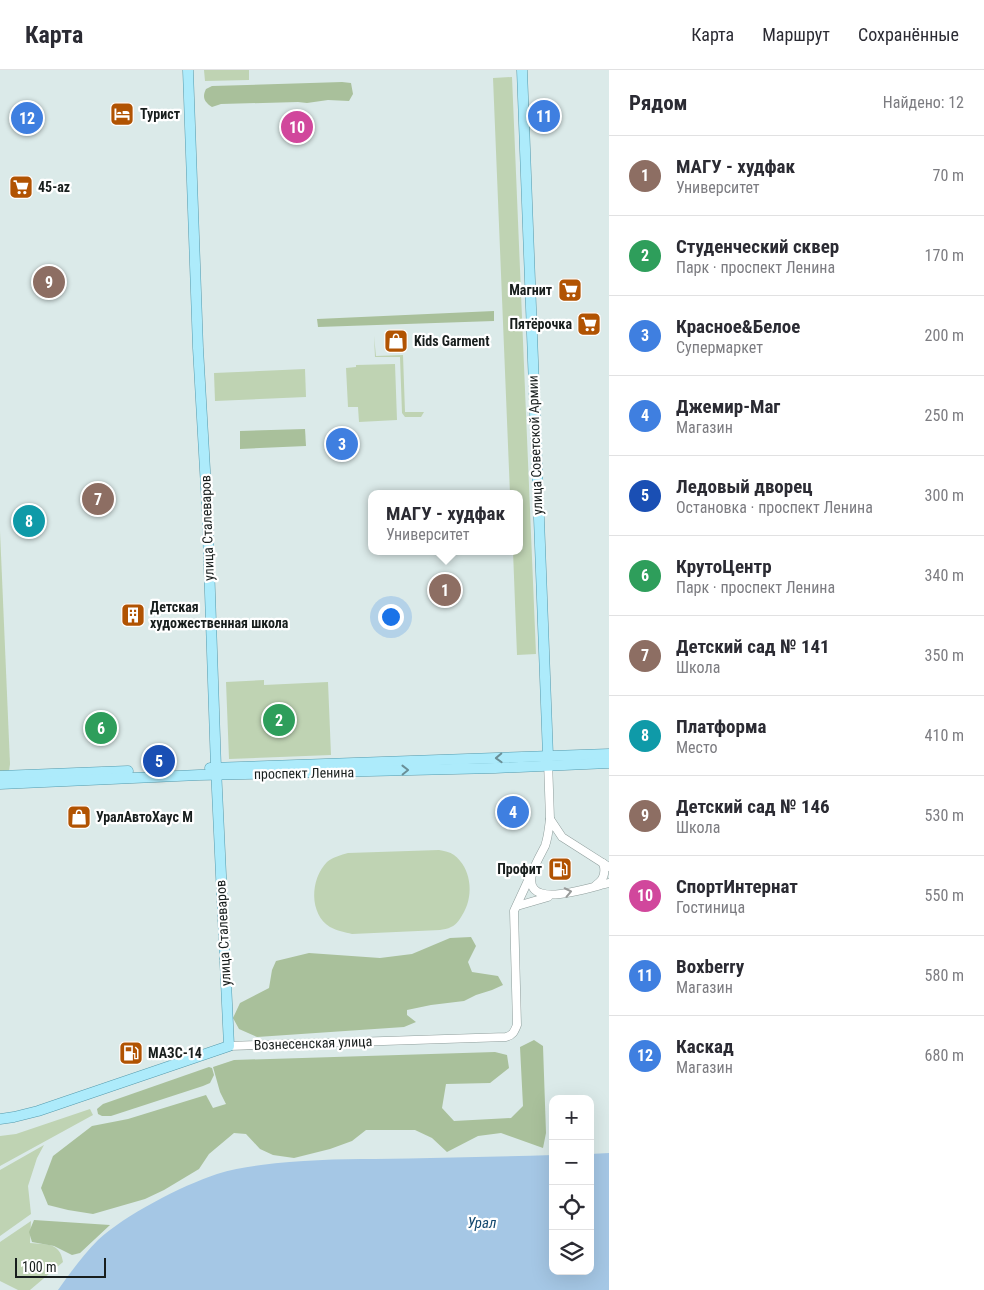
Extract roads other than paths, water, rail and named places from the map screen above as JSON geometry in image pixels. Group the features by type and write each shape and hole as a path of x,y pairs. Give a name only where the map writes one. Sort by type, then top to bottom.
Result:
{"main road":[{"name":"улица Сталеваров","path":"188,70 198,348 207,505 216,772 229,1046"},
{"name":"улица Советской Армии","path":"522,70 548,761"},
{"name":"проспект Ленина","path":"548,761 609,754"},
{"name":"проспект Ленина","path":"0,776 216,772 548,761 609,762"},
{"name":"проспект Ленина","path":"0,784 216,772"},
{"name":"Вознесенская улица","path":"0,1119 38,1111 229,1046"}],"street":[{"name":"улица Советской Армии","path":"545,845 550,819 548,761"},
{"path":"550,819 562,837 606,865 602,880 594,887"},
{"path":"515,908 545,845 549,840 562,837"},
{"path":"532,872 533,888 538,893 552,896"},
{"path":"515,908 552,896 609,883"},
{"name":"Вознесенская улица","path":"229,1046 506,1038 514,1033 516,1025 515,908"}],"water":[{"name":"Урал","path":"609,1153 609,1290 58,1290 82,1258 109,1230 138,1211 171,1194 203,1179 233,1169 275,1163 332,1160 549,1155 549,1275 594,1275 594,1154"}],"place":[{"name":"Турист","path":"122,114"},
{"name":"Boxberry","path":"544,116"},
{"name":"Каскад","path":"27,118"},
{"name":"СпортИнтернат","path":"297,127"},
{"name":"45-az","path":"21,187"},
{"name":"Детский сад № 146","path":"49,282"},
{"name":"Магнит","path":"570,290"},
{"name":"Пятёрочка","path":"589,324"},
{"name":"Kids Garment","path":"396,341"},
{"name":"Красное&Белое","path":"342,444"},
{"name":"Детский сад № 141","path":"98,499"},
{"name":"Платформа","path":"29,521"},
{"name":"МАГУ - худфак","path":"445,590"},
{"name":"Детская художественная школа","path":"133,615"},
{"name":"Студенческий сквер","path":"279,720"},
{"name":"КрутоЦентр","path":"101,728"},
{"name":"Ледовый дворец","path":"159,761"},
{"name":"Джемир-Маг","path":"513,812"},
{"name":"УралАвтоХаус М","path":"79,817"},
{"name":"Профит","path":"560,869"},
{"name":"МАЗС-14","path":"131,1053"}]}
